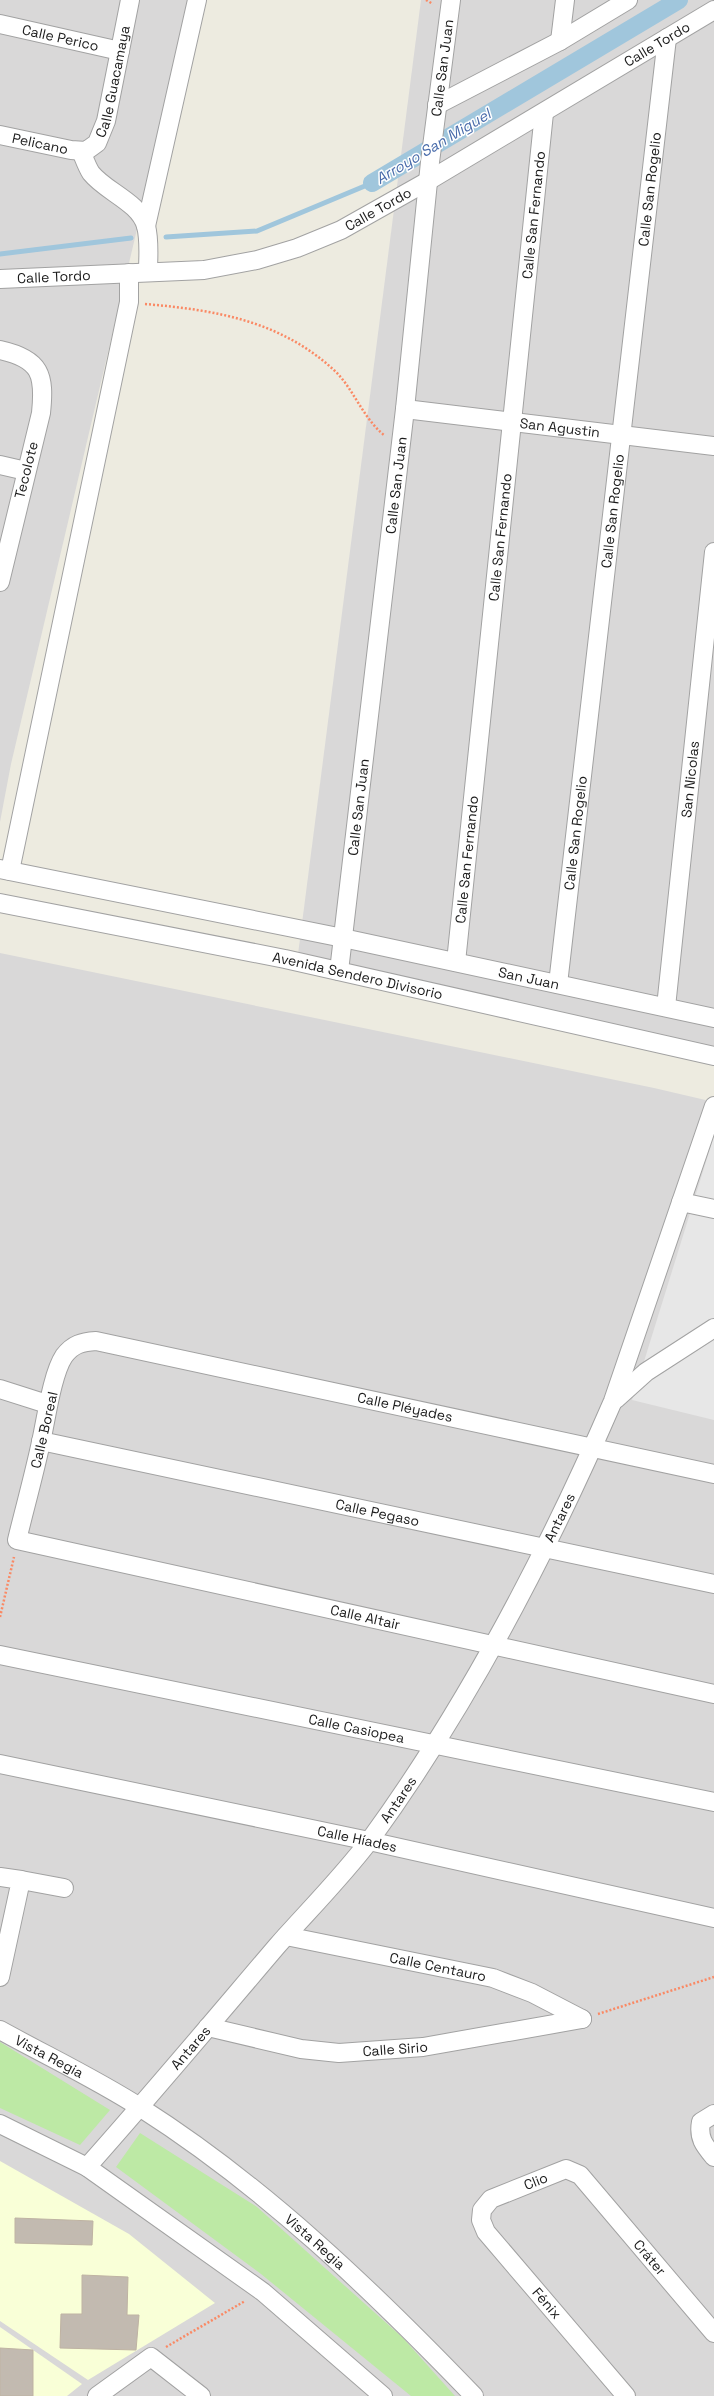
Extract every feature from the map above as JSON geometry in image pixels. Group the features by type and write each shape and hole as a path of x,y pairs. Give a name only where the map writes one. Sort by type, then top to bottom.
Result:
{"street":[{"name":"Calle Guacamaya","path":"81,151 92,148 102,134 130,0"},
{"path":"148,272 146,226 197,0"},
{"name":"Calle San Juan","path":"338,971 401,447 430,162 451,0"},
{"path":"560,41 565,0"},
{"path":"436,113 628,0"},
{"name":"Calle Tordo","path":"0,279 204,270 257,260 297,248 341,230 428,181 714,10"},
{"name":"Calle Perico","path":"0,24 120,50"},
{"name":"Calle San Rogelio","path":"558,984 666,38"},
{"name":"Calle San Fernando","path":"456,962 544,113"},
{"name":"Pelicano","path":"0,135 81,151"},
{"path":"81,151 91,173 128,204 146,226"},
{"path":"129,273 129,302 5,870 343,938"},
{"name":"Tecolote","path":"0,350 30,361 38,370 43,393 41,413 1,575"},
{"name":"San Agustin","path":"405,409 714,446"},
{"path":"0,465 26,471"},
{"name":"San Nicolas","path":"666,1007 714,552"},
{"name":"Avenida Sendero Divisorio","path":"0,903 338,971 714,1056"},
{"name":"San Juan","path":"343,938 714,1018"},
{"name":"Antares","path":"140,2107 369,1841 434,1743 492,1646 544,1548 614,1401 714,1107"},
{"path":"681,1202 714,1209"},
{"path":"614,1401 646,1372 714,1328"},
{"name":"Calle Boreal","path":"18,1540 48,1404 63,1358 72,1347 80,1343 96,1341"},
{"name":"Calle Pléyades","path":"96,1341 714,1474"},
{"path":"0,1389 48,1404"},
{"name":"Calle Pegaso","path":"41,1441 714,1584"},
{"name":"Calle Altair","path":"18,1540 714,1694"},
{"name":"Calle Casiopea","path":"0,1655 434,1743 714,1802"},
{"name":"Calle Híades","path":"0,1764 369,1841 714,1918"},
{"path":"0,1877 64,1888"},
{"path":"0,1977 20,1880"},
{"name":"Calle Centauro","path":"286,1936 493,1978 532,1994 582,2019"},
{"name":"Calle Sirio","path":"208,2027 301,2049 339,2054 423,2048 582,2019"},
{"name":"Vista Regia","path":"0,2030 140,2107 235,2174 316,2241 404,2323 474,2396"},
{"path":"87,2167 140,2107"},
{"path":"708,2118 699,2131 701,2142 714,2157"},
{"path":"0,2124 87,2167 263,2292 383,2396"},
{"name":"Clio","path":"486,2205 491,2199 566,2170 574,2172 586,2181"},
{"name":"Cráter","path":"586,2181 714,2333"},
{"name":"Fénix","path":"486,2205 482,2210 481,2220 486,2232 626,2396"},
{"path":"97,2396 151,2357 201,2396"}],"path":[{"path":"129,302 193,308 250,320 296,341 336,373 379,431 401,447"},
{"path":"0,1617 18,1540"},
{"path":"582,2019 714,1978"},
{"path":"151,2357 232,2307 263,2292"}],"shaded area":[{"path":"0,0 191,0 11,764 0,822"},
{"path":"421,0 714,0 714,1062 296,970"},
{"path":"0,953 654,1088 714,1102 714,2396 0,2396"},
{"path":"714,1136 714,1420 632,1400"},
{"path":"0,2161 129,2234 215,2303 88,2380 0,2321"},
{"path":"0,2327 82,2384 67,2396 0,2396"}],"green space":[{"path":"0,2042 110,2110 80,2145 0,2108"},
{"path":"140,2133 257,2207 403,2338 455,2396 411,2396 261,2274 116,2167"}],"building":[{"path":"15,2218 93,2221 92,2245 15,2243"},
{"path":"82,2275 128,2277 127,2315 139,2315 136,2350 60,2348 61,2314 82,2314"},
{"path":"0,2348 33,2350 33,2396 0,2396"}],"waterway":[{"name":"Arroyo San Miguel","path":"372,183 679,0"},
{"name":"Arroyo San Miguel","path":"166,237 257,231 372,183"},
{"name":"Arroyo San Miguel","path":"0,254 131,238"}]}
